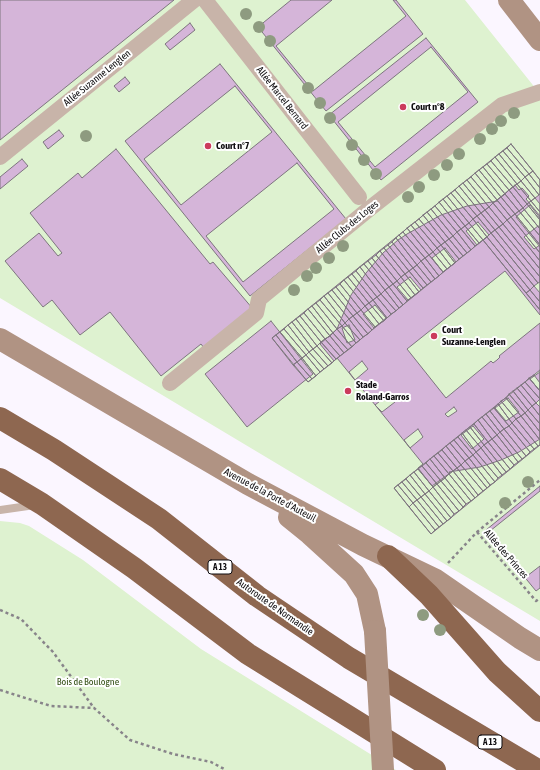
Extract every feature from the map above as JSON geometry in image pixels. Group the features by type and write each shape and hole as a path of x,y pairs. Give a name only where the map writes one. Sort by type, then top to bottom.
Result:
{"highway":[{"name":"Autoroute de Normandie","path":"0,418 54,450 159,519 257,596 349,658 538,770"},
{"path":"0,479 42,504 134,568 248,654 417,763 435,770"},
{"path":"388,556 429,595 497,672 540,711"}],"main road":[{"path":"509,0 540,40"},
{"name":"Avenue de la Porte d'Auteuil","path":"0,340 248,484 363,545 436,580 520,638 540,650"},
{"path":"248,484 310,534 354,574 367,594 375,631 383,770"}],"street":[{"name":"Allée Suzanne Lenglen","path":"0,157 194,0"},
{"name":"Allée Marcel Bernard","path":"205,0 359,197"},
{"name":"Allée Clubs des Loges","path":"170,383 256,314 260,299 369,209 502,105 540,92"}],"lane":[{"path":"0,510 42,504"}],"path":[{"path":"436,580 447,564 477,532 540,480"},
{"name":"Allée des Princes","path":"477,532 536,601 540,598"},
{"path":"0,610 21,619 53,652 94,708 130,740 173,754 211,762 226,770"},
{"path":"0,690 51,706 94,708"}],"green space":[{"name":"Stade Roland-Garros","path":"0,0 465,0 540,94 540,621 0,298"},
{"name":"Bois de Boulogne","path":"0,521 20,523 29,526 83,560 201,649 396,770 0,770"}],"building":[{"path":"0,0 174,0 0,140"},
{"path":"291,0 332,0 276,46 313,91 406,16 393,0 396,0 423,34 326,111 258,27"},
{"path":"190,23 195,30 170,50 165,44"},
{"path":"426,38 478,102 381,180 329,115","holes":["431,47 468,92 375,167 338,122"]},
{"path":"220,64 346,219 250,296 125,141","holes":["235,86 272,132 181,205 144,159","297,163 334,209 243,282 206,236"]},
{"path":"125,77 130,83 119,92 114,86"},
{"path":"59,130 64,136 48,149 43,142"},
{"path":"511,144 540,180 540,310 483,240 308,382 272,338"},
{"path":"511,144 533,171 529,174 507,148"},
{"path":"507,148 529,174 525,177 503,151"},
{"path":"116,149 210,264 213,262 253,309 204,348 201,344 161,376 110,312 80,335 52,300 43,307 5,261 39,233 58,256 62,253 30,213 78,173 82,178"},
{"path":"503,151 525,177 521,181 499,154"},
{"path":"499,154 521,181 517,184 495,157"},
{"path":"495,157 517,184 513,187 491,161"},
{"path":"22,159 28,166 0,189 0,177"},
{"path":"491,161 513,187 509,190 487,164"},
{"path":"487,164 509,190 505,194 483,167"},
{"path":"483,167 505,194 501,197 479,170"},
{"path":"479,170 501,197 497,200 475,173"},
{"path":"533,171 540,180 540,188 529,174"},
{"path":"475,173 497,200 493,203 471,177"},
{"path":"529,174 540,188 539,195 525,177"},
{"path":"471,177 493,203 489,207 467,180"},
{"path":"525,177 539,195 535,198 521,181"},
{"path":"467,180 489,207 485,210 463,183"},
{"path":"521,181 535,198 531,201 517,184"},
{"path":"463,183 485,210 481,213 459,186"},
{"path":"517,184 531,201 527,204 513,187"},
{"name":"Court Suzanne-Lenglen","path":"515,185 519,190 522,188 529,196 526,199 540,216 540,315 505,271 407,349 446,398 491,361 493,363 497,360 500,357 499,356 540,323 540,439 519,452 501,460 480,467 449,472 450,473 432,486 418,468 423,464 337,358 334,361 320,344 337,329 351,295 366,273 383,253 398,240 441,215 467,206 498,201 497,200"},
{"path":"459,186 481,213 477,216 455,190"},
{"path":"513,187 527,204 523,208 509,190"},
{"path":"455,190 477,216 473,219 451,193"},
{"path":"509,190 523,208 519,211 505,194"},
{"path":"451,193 473,219 469,223 447,196"},
{"path":"505,194 519,211 515,214 501,197"},
{"path":"447,196 469,223 465,226 443,199"},
{"path":"501,197 515,214 511,217 497,200"},
{"path":"535,198 540,204 540,212 531,201"},
{"path":"443,199 465,226 461,229 439,202"},
{"path":"497,200 511,217 507,220 493,203"},
{"path":"531,201 540,212 540,220 527,204"},
{"path":"439,202 461,229 457,232 435,206"},
{"path":"493,203 507,220 503,224 489,207"},
{"path":"527,204 540,220 540,229 523,208"},
{"path":"530,205 540,218 540,247 516,217"},
{"path":"435,206 457,232 453,236 431,209"},
{"path":"489,207 503,224 499,227 485,210"},
{"path":"523,208 540,229 540,236 519,211"},
{"path":"431,209 453,236 449,239 427,212"},
{"path":"485,210 499,227 495,230 481,213"},
{"path":"519,211 540,236 540,245 515,214"},
{"path":"427,212 449,239 445,242 423,215"},
{"path":"481,213 495,230 491,233 477,216"},
{"path":"515,214 540,245 540,253 511,217"},
{"path":"423,215 445,242 441,245 419,219"},
{"path":"477,216 491,233 487,237 473,219"},
{"path":"511,217 540,253 540,261 507,220"},
{"path":"419,219 441,245 437,248 415,222"},
{"path":"473,219 487,237 483,240 469,223"},
{"path":"507,220 540,261 540,269 503,224"},
{"path":"415,222 437,248 433,252 411,225"},
{"path":"478,222 489,235 477,245 466,231"},
{"path":"469,223 483,240 479,243 465,226"},
{"path":"503,224 540,269 540,277 499,227"},
{"path":"411,225 433,252 429,255 407,228"},
{"path":"465,226 479,243 475,246 461,229"},
{"path":"538,226 540,229 540,245 534,249 524,237"},
{"path":"499,227 540,277 540,282 538,283 495,230"},
{"path":"407,228 429,255 425,258 403,232"},
{"path":"461,229 475,246 471,250 457,232"},
{"path":"495,230 538,283 534,286 491,233"},
{"path":"403,232 425,258 421,261 399,235"},
{"path":"457,232 471,250 467,253 453,236"},
{"path":"491,233 534,286 530,290 487,237"},
{"path":"399,235 421,261 417,265 396,238"},
{"path":"453,236 467,253 463,256 449,239"},
{"path":"487,237 530,290 526,293 483,240"},
{"path":"396,238 417,265 413,268 392,242"},
{"path":"449,239 463,256 459,259 445,242"},
{"path":"392,242 413,268 409,271 388,245"},
{"path":"445,242 459,259 455,263 441,245"},
{"path":"388,245 409,271 405,274 384,248"},
{"path":"441,245 455,263 451,266 437,248"},
{"path":"384,248 405,274 401,277 380,251"},
{"path":"437,248 451,266 447,269 433,252"},
{"path":"445,248 456,262 443,272 432,258"},
{"path":"380,251 401,277 397,281 376,255"},
{"path":"433,252 447,269 443,272 429,255"},
{"path":"376,255 397,281 393,284 372,258"},
{"path":"429,255 443,272 439,276 425,258"},
{"path":"372,258 393,284 389,287 368,261"},
{"path":"425,258 439,276 435,279 421,261"},
{"path":"368,261 389,287 385,290 364,264"},
{"path":"421,261 435,279 431,282 417,265"},
{"path":"364,264 385,290 381,294 360,267"},
{"path":"417,265 431,282 427,285 413,268"},
{"path":"360,267 381,294 377,297 356,271"},
{"path":"413,268 427,285 423,288 409,271"},
{"path":"356,271 377,297 373,300 352,274"},
{"path":"409,271 423,288 419,292 405,274"},
{"path":"352,274 373,300 369,303 348,277"},
{"path":"405,274 419,292 415,295 401,277"},
{"path":"348,277 369,303 365,306 344,280"},
{"path":"401,277 415,295 411,298 397,281"},
{"path":"410,277 421,290 408,300 397,287"},
{"path":"344,280 365,306 361,310 340,284"},
{"path":"397,281 411,298 407,301 393,284"},
{"path":"340,284 361,310 357,313 336,287"},
{"path":"393,284 407,301 403,305 389,287"},
{"path":"534,286 540,293 540,302 530,290"},
{"path":"336,287 357,313 353,316 332,290"},
{"path":"389,287 403,305 399,308 385,290"},
{"path":"332,290 353,316 349,319 328,293"},
{"path":"385,290 399,308 396,311 381,294"},
{"path":"530,290 540,302 540,310 526,293"},
{"path":"328,293 349,319 345,323 324,296"},
{"path":"381,294 396,311 391,314 377,297"},
{"path":"324,296 345,323 342,326 320,300"},
{"path":"377,297 391,314 387,318 373,300"},
{"path":"320,300 342,326 337,329 316,303"},
{"path":"373,300 387,318 384,321 369,303"},
{"path":"316,303 337,329 333,333 312,306"},
{"path":"369,303 384,321 379,324 365,306"},
{"path":"375,305 386,318 374,328 363,314"},
{"path":"312,306 333,333 330,336 308,309"},
{"path":"365,306 379,324 375,327 361,310"},
{"path":"308,309 330,336 325,339 304,313"},
{"path":"361,310 375,327 372,330 357,313"},
{"path":"304,313 325,339 321,342 300,316"},
{"path":"357,313 372,330 368,334 353,316"},
{"path":"300,316 321,342 317,346 296,319"},
{"path":"353,316 368,334 363,337 349,319"},
{"path":"296,319 317,346 313,349 292,322"},
{"path":"349,319 363,337 360,340 345,323"},
{"path":"271,321 313,374 247,427 205,374"},
{"path":"292,322 313,349 309,352 288,325"},
{"path":"345,323 360,340 356,343 342,326"},
{"path":"288,325 309,352 306,355 284,329"},
{"path":"349,325 355,340 347,343 342,328"},
{"path":"342,326 356,343 352,347 337,329"},
{"path":"284,329 306,355 302,358 280,332"},
{"path":"337,329 352,347 348,350 333,333"},
{"path":"280,332 302,358 297,362 276,335"},
{"path":"333,333 348,350 344,353 330,336"},
{"path":"276,335 297,362 293,365 272,338"},
{"path":"330,336 344,353 340,356 325,339"},
{"path":"325,339 340,356 336,359 321,342"},
{"path":"321,342 336,359 332,363 317,346"},
{"path":"317,346 332,363 328,366 313,349"},
{"path":"313,349 328,366 324,369 309,352"},
{"path":"309,352 324,369 320,372 306,355"},
{"path":"306,355 320,372 316,376 302,358"},
{"path":"302,358 316,376 312,379 297,362"},
{"path":"362,361 368,369 355,380 349,372"},
{"path":"297,362 312,379 308,382 293,365"},
{"path":"540,370 540,445 431,534 394,488"},
{"path":"540,372 540,391 530,379"},
{"path":"534,375 540,383 540,391 529,378"},
{"path":"529,378 540,391 540,399 525,382"},
{"path":"525,382 540,399 536,403 521,385"},
{"path":"521,385 536,403 532,406 517,388"},
{"path":"517,388 532,406 528,410 513,391"},
{"path":"513,391 528,410 525,413 509,394"},
{"path":"389,394 395,402 382,412 375,405"},
{"path":"509,394 525,413 521,416 506,398"},
{"path":"506,398 521,416 516,419 501,401"},
{"path":"508,398 519,412 506,421 495,408"},
{"path":"501,401 516,419 512,423 498,404"},
{"path":"536,403 540,407 540,416 532,406"},
{"path":"498,404 512,423 509,426 494,408"},
{"path":"532,406 540,416 540,424 528,410"},
{"path":"454,407 457,411 448,417 445,414"},
{"path":"494,408 509,426 504,429 490,411"},
{"path":"528,410 540,424 540,432 525,413"},
{"path":"490,411 504,429 500,432 486,414"},
{"path":"525,413 540,432 540,440 521,416"},
{"path":"486,414 500,432 497,435 482,417"},
{"path":"521,416 540,440 540,445 538,446 516,419"},
{"path":"482,417 497,435 492,439 478,420"},
{"path":"516,419 538,446 534,449 512,423"},
{"path":"478,420 492,439 488,442 474,424"},
{"path":"512,423 534,449 530,452 509,426"},
{"path":"474,424 488,442 484,445 470,427"},
{"path":"473,426 484,439 472,449 461,435"},
{"path":"509,426 530,452 526,456 504,429"},
{"path":"470,427 484,445 481,448 466,430"},
{"path":"418,429 423,437 410,448 404,440"},
{"path":"504,429 526,456 522,459 500,432"},
{"path":"466,430 481,448 476,452 462,433"},
{"path":"500,432 522,459 518,462 497,435"},
{"path":"462,433 476,452 473,455 458,437"},
{"path":"497,435 518,462 514,465 492,439"},
{"path":"458,437 473,455 469,458 454,440"},
{"path":"492,439 514,465 510,469 488,442"},
{"path":"454,440 469,458 465,461 450,443"},
{"path":"488,442 510,469 506,472 484,445"},
{"path":"450,443 465,461 461,465 446,446"},
{"path":"484,445 506,472 502,475 481,448"},
{"path":"446,446 461,465 457,468 442,450"},
{"path":"481,448 502,475 498,478 476,452"},
{"path":"442,450 457,468 453,471 438,453"},
{"path":"476,452 498,478 495,482 473,455"},
{"path":"438,453 453,471 449,474 434,456"},
{"path":"473,455 495,482 490,485 469,458"},
{"path":"434,456 449,474 445,478 430,459"},
{"path":"469,458 490,485 487,488 465,461"},
{"path":"430,459 445,478 441,481 426,463"},
{"path":"465,461 487,488 483,491 461,465"},
{"path":"426,463 441,481 437,484 422,466"},
{"path":"461,465 483,491 478,495 457,468"},
{"path":"422,466 437,484 433,487 418,469"},
{"path":"457,468 478,495 475,498 453,471"},
{"path":"418,469 433,487 429,491 414,472"},
{"path":"453,471 475,498 471,501 449,474"},
{"path":"414,472 429,491 425,494 410,475"},
{"path":"449,474 471,501 466,504 445,478"},
{"path":"410,475 425,494 421,497 406,479"},
{"path":"445,478 466,504 463,507 441,481"},
{"path":"406,479 421,497 417,500 402,482"},
{"path":"441,481 463,507 459,511 437,484"},
{"path":"402,482 417,500 413,503 398,485"},
{"path":"437,484 459,511 454,514 433,487"},
{"path":"398,485 413,503 409,507 394,488"},
{"path":"540,486 540,491 490,531 527,576 540,566 540,588 536,591 486,530"},
{"path":"433,487 454,514 451,518 429,491"},
{"path":"429,491 451,518 447,521 425,494"},
{"path":"425,494 447,521 443,524 421,497"},
{"path":"421,497 443,524 439,527 417,500"},
{"path":"417,500 439,527 435,530 413,503"},
{"path":"413,503 435,530 431,534 409,507"}],"place":[{"name":"Court n°8","path":"403,107"},
{"name":"Court n°7","path":"208,146"},
{"name":"Court Suzanne-Lenglen","path":"434,336"},
{"name":"Stade Roland-Garros","path":"348,391"}]}
